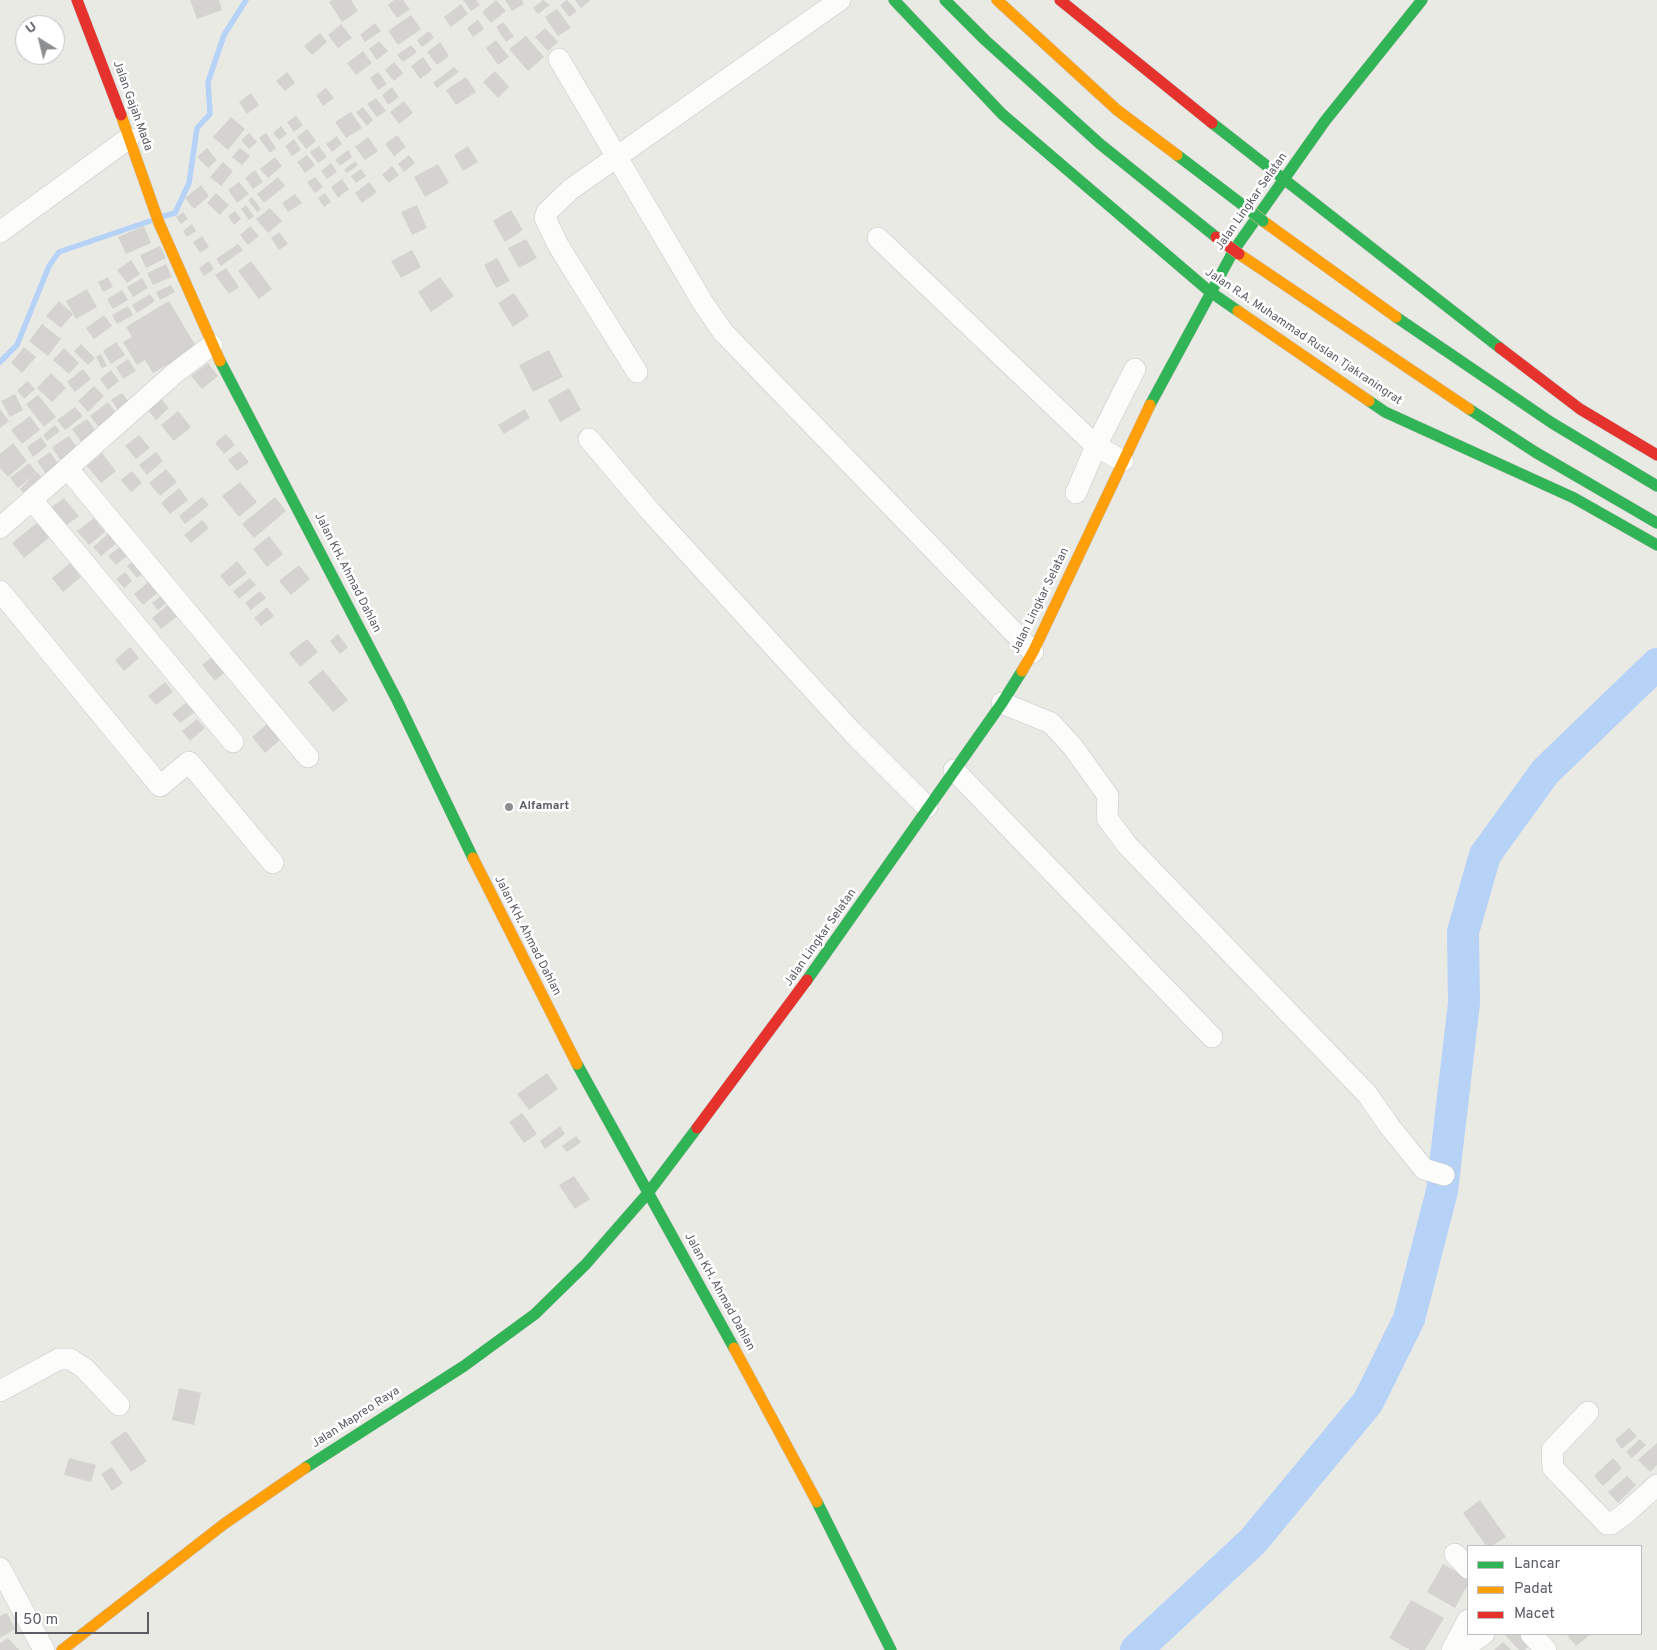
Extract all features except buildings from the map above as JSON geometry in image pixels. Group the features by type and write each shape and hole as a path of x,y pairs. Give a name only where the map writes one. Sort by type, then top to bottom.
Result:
{"main road":[{"name":"Jalan Gajah Mada","path":"76,0 129,138 159,223"},
{"name":"Jalan R.A. Muhammad Ruslan Tjakraningrat","path":"894,0 1002,114 1209,291 1385,412 1574,498 1657,545"},
{"path":"945,0 985,40 1100,144 1239,254 1413,373 1510,436 1657,523"},
{"path":"998,0 1117,110 1263,221 1435,345 1552,423 1657,486"},
{"path":"1060,0 1284,181 1580,409 1657,455"},
{"name":"Jalan Lingkar Selatan","path":"651,1197 790,1005 927,807 1002,703 1033,652 1123,461 1209,291 1234,250 1330,113 1422,0"},
{"name":"Jalan KH. Ahmad Dahlan","path":"159,223 212,345 397,700 484,880 571,1053 797,1462 891,1650"},
{"name":"Jalan Mapreo Raya","path":"62,1650 224,1524 301,1470 464,1366 535,1314 651,1197"}],"street":[{"path":"637,372 558,245 545,218 555,202 617,156 840,0"},
{"path":"559,58 703,303 723,332 1033,652"},
{"path":"0,232 129,138"},
{"path":"878,238 1096,446 1123,461"},
{"path":"0,528 175,373 212,345"},
{"path":"1076,493 1096,446 1135,370"},
{"path":"589,439 657,518 853,733 927,807"},
{"path":"67,468 308,757"},
{"path":"32,500 233,742"},
{"path":"0,591 160,786 188,762 273,862"},
{"path":"1002,703 1051,723 1074,747 1108,796 1108,818 1127,845 1367,1094 1390,1127 1424,1169 1444,1175"},
{"path":"954,770 1212,1037"},
{"path":"0,1391 53,1362 65,1358 76,1362 84,1368 120,1405"},
{"path":"1588,1412 1552,1450 1552,1468 1607,1524 1626,1513 1657,1485"},
{"path":"0,1568 44,1650"},
{"path":"1452,1650 1467,1622"},
{"path":"1461,1650 1483,1635"},
{"path":"1532,1635 1546,1650"}],"waterway":[{"path":"164,216 175,213 189,183 197,128 210,114 208,82 224,35 246,0"},
{"path":"0,362 17,345 49,266 59,252 150,221"},
{"path":"1136,1650 1253,1541 1368,1402 1409,1319 1442,1191 1464,1003 1463,932 1485,855 1545,772 1657,664"}],"traffic: fast":[{"path":"894,0 1002,114 1209,291 1238,311"},
{"path":"945,0 985,40 1100,144 1216,237"},
{"path":"1150,405 1234,250 1325,121 1422,0"},
{"path":"1212,123 1500,348"},
{"path":"1177,155 1244,206"},
{"path":"1244,206 1263,221"},
{"path":"1396,317 1552,423 1657,486"},
{"path":"220,361 397,700 473,858"},
{"path":"1369,401 1385,412 1574,498 1657,545"},
{"path":"1469,409 1535,452 1657,523"},
{"path":"807,980 1002,703 1022,671"},
{"path":"577,1064 734,1348"},
{"path":"305,1468 464,1366 535,1314 586,1264 648,1193 697,1128"},
{"path":"817,1502 891,1650"}],"traffic: slow":[{"path":"997,0 1117,110 1177,155"},
{"path":"121,115 159,223 220,361"},
{"path":"1263,221 1396,317"},
{"path":"1239,254 1469,409"},
{"path":"1238,311 1369,401"},
{"path":"1022,671 1033,652 1150,405"},
{"path":"473,858 577,1064"},
{"path":"734,1348 817,1502"},
{"path":"62,1650 224,1524 305,1468"}],"traffic: jam":[{"path":"77,0 121,115"},
{"path":"1060,0 1212,123"},
{"path":"1216,237 1239,254"},
{"path":"1500,348 1580,409 1657,455"},
{"path":"697,1128 807,980"}],"place":[{"name":"Alfamart","path":"509,807"}]}
